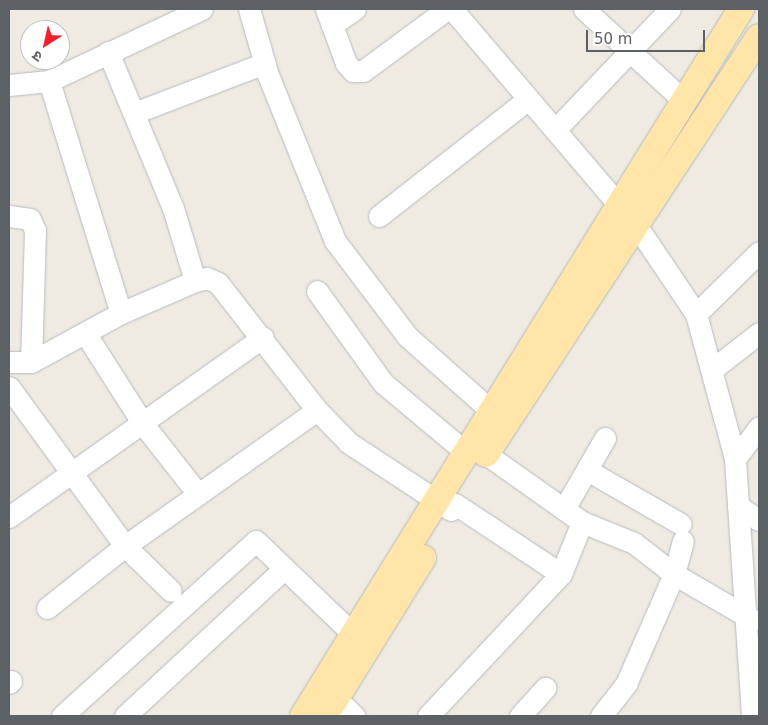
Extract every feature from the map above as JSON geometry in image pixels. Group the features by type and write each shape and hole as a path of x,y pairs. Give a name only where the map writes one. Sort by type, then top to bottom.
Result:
{"main road":[{"path":"302,716 334,704 618,206 741,9"},
{"path":"498,418 636,225 759,37"},
{"path":"334,704 353,634 448,505"}],"street":[{"path":"9,85 49,81 202,9"},
{"path":"249,9 265,63 335,241 407,336 498,418"},
{"path":"355,9 329,17 346,63 353,71 363,71 447,9"},
{"path":"452,9 636,225 696,314 714,368 735,459 738,506 752,620 754,715"},
{"path":"584,9 626,51 684,101"},
{"path":"554,130 626,51 670,9"},
{"path":"108,52 173,208 195,282"},
{"path":"134,113 265,63"},
{"path":"49,81 121,314"},
{"path":"379,216 528,99"},
{"path":"9,216 30,220 35,230 31,362"},
{"path":"696,314 759,252"},
{"path":"9,362 31,362 87,336 121,314 207,278 218,283 264,338 317,410 349,443 561,574"},
{"path":"317,291 383,383 477,454 582,522 634,543 674,574 752,620"},
{"path":"714,368 759,333"},
{"path":"87,336 143,424 198,494"},
{"path":"9,517 72,475 264,338"},
{"path":"9,387 15,409 72,475 125,546 170,591"},
{"path":"47,608 125,546 317,410"},
{"path":"735,459 759,427"},
{"path":"564,509 605,438"},
{"path":"587,470 682,532 674,574 626,684 601,716"},
{"path":"738,506 759,520"},
{"path":"428,716 561,574 582,522"},
{"path":"62,716 250,544 265,546 284,569 353,634"},
{"path":"125,716 284,569"},
{"path":"520,716 545,688"}]}
